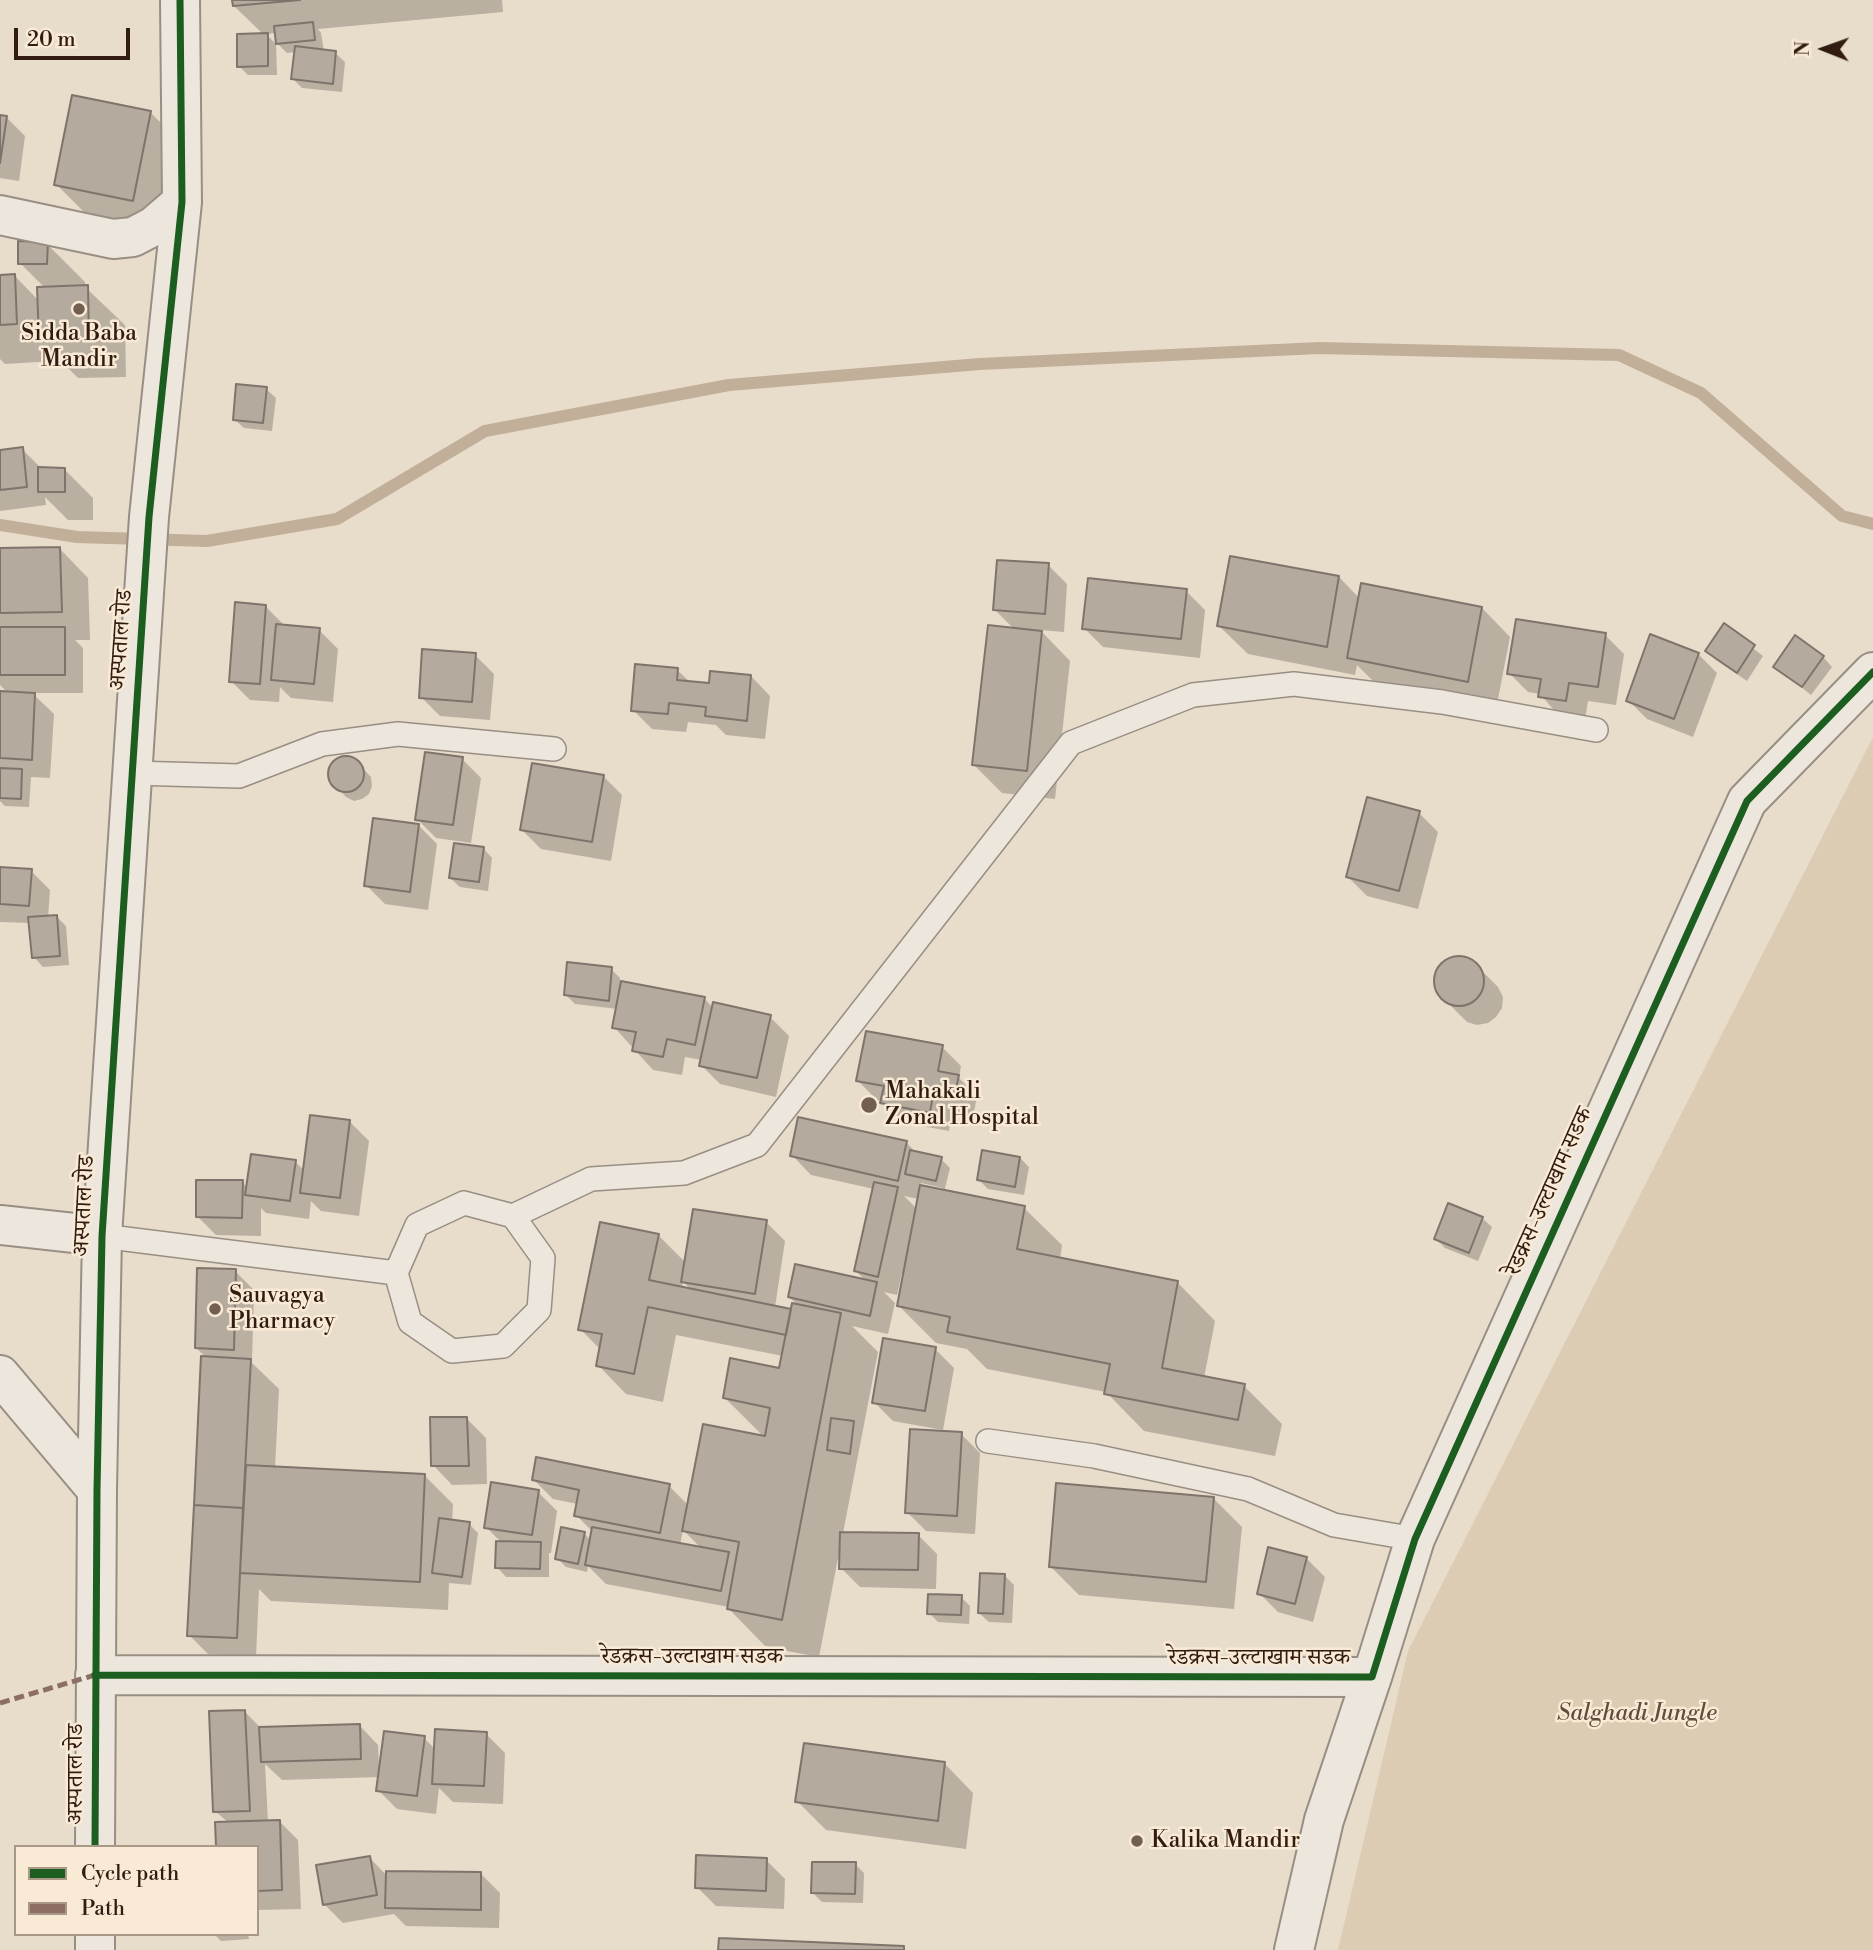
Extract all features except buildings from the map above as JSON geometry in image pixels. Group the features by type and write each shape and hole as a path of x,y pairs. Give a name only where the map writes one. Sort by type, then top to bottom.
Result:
{"street":[{"name":"अस्पताल रोड","path":"95,1845 102,1236 149,517 182,202 180,0"},
{"path":"0,215 113,239 133,237 154,226 182,202"},
{"name":"रेडक्रस-उल्टाखाम सडक","path":"95,1675 1372,1677 1415,1539 1747,802 1873,672"},
{"path":"0,1226 102,1236"},
{"path":"0,1375 97,1490"},
{"path":"1294,1950 1324,1820 1372,1677"}],"lane":[{"path":"513,1216 591,1179 684,1173 757,1145 1071,743 1193,695 1294,684 1442,702 1595,730"},
{"path":"132,773 239,776 322,744 398,734 554,749"},
{"path":"464,1203 513,1216 543,1258 539,1310 503,1346 452,1351 441,1344 410,1322 396,1273 417,1225 464,1203"},
{"path":"102,1236 396,1273"},
{"path":"988,1441 1094,1456 1248,1489 1334,1525 1415,1539"}],"green space":[{"name":"Salghadi Jungle","path":"1873,737 1873,1950 1338,1950 1408,1651"}],"waterway":[{"path":"0,525 77,537 207,541 337,519 485,431 729,385 980,364 1319,348 1619,355 1701,393 1842,516 1873,524"}],"marked path":[{"path":"0,1703 95,1675"}],"cycle path":[{"path":"95,1845 102,1236 149,517 182,202 180,0"},
{"path":"95,1675 1372,1677 1415,1539 1747,801 1873,672"}],"place":[{"name":"Sidda Baba Mandir","path":"79,309"},
{"name":"Mahakali Zonal Hospital","path":"869,1105"},
{"name":"Sauvagya Pharmacy","path":"215,1309"},
{"name":"Kalika Mandir","path":"1137,1841"}]}
